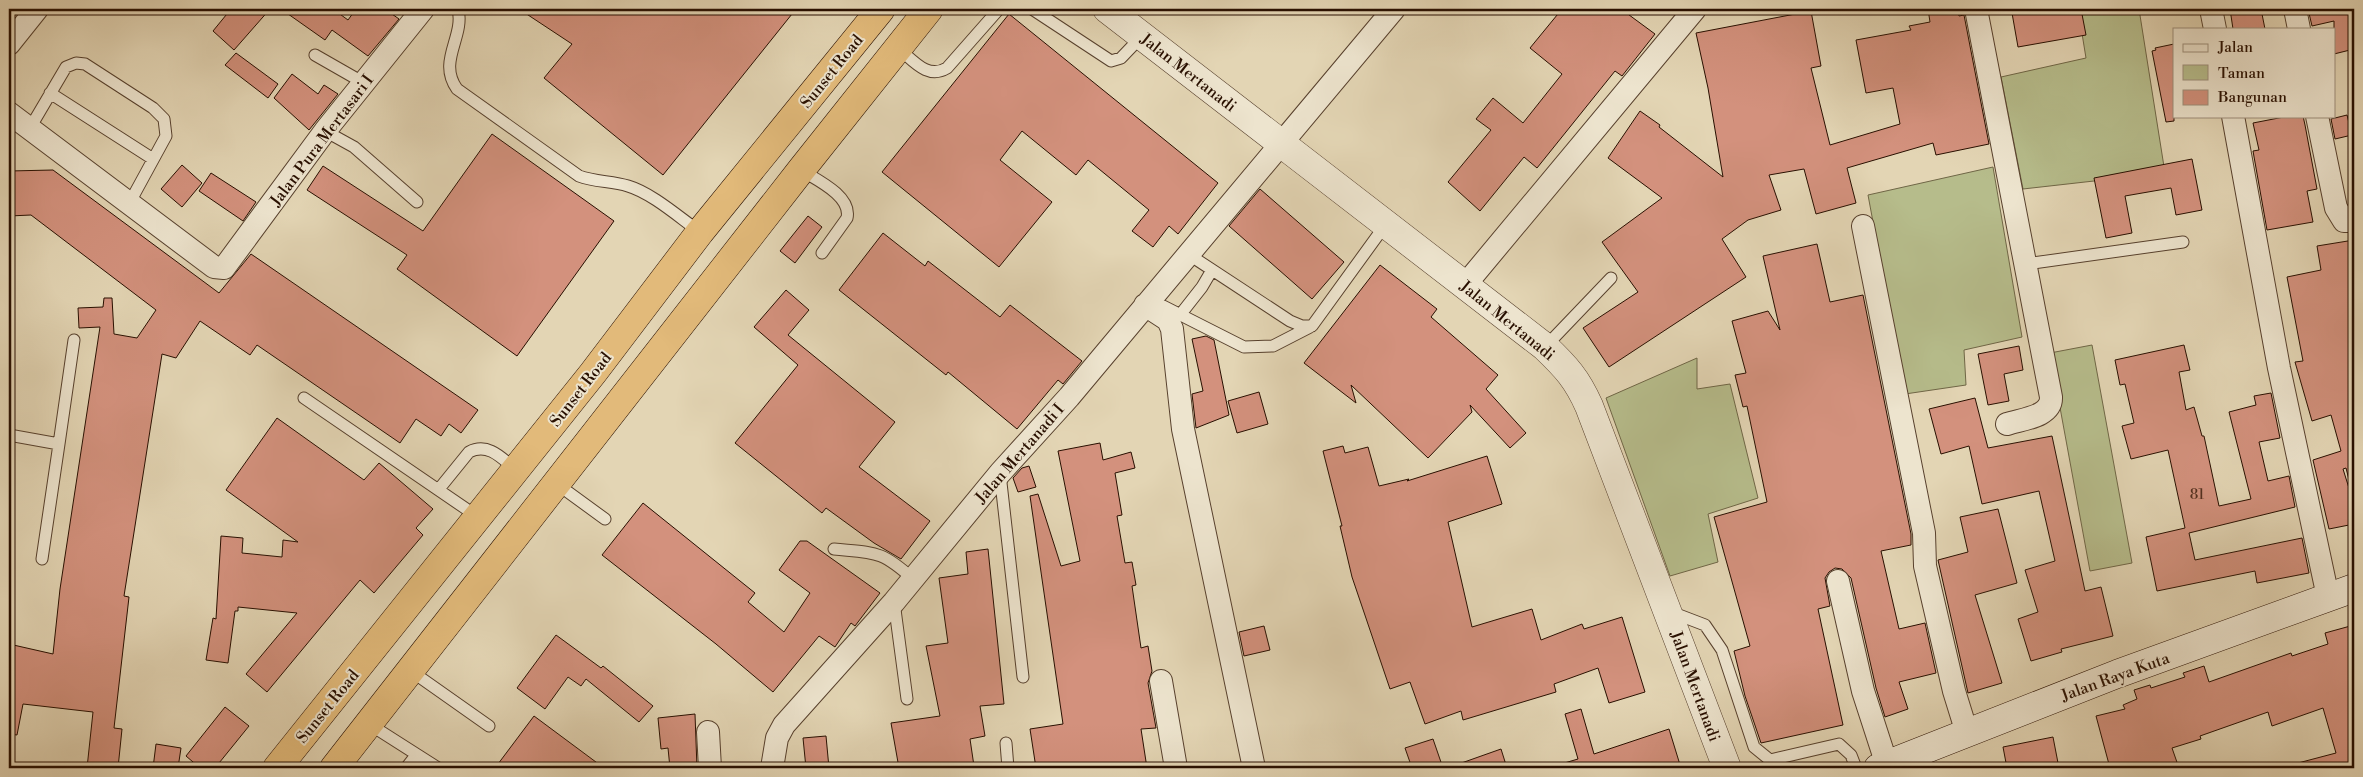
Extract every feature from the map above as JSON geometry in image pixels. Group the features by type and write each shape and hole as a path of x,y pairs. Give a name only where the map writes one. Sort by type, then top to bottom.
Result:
{"highway":[{"name":"Sunset Road","path":"277,768 606,356 700,232 881,9"},
{"path":"334,768 412,671 638,378 929,9"},
{"path":"606,356 638,378"}],"street":[{"path":"9,44 37,9"},
{"name":"Jalan Pura Mertasari I","path":"130,202 218,269 224,268 229,264 325,131 423,9"},
{"name":"Jalan Mertanadi","path":"1107,9 1545,347 1568,369 1579,385 1728,768"},
{"name":"Jalan Mertanadi I","path":"772,768 777,738 784,725 894,602 1000,472 1069,397 1394,9"},
{"path":"1465,285 1695,9"},
{"path":"1976,9 2051,403 2047,410 2039,414 2007,424"},
{"path":"2211,9 2215,28"},
{"path":"2295,9 2299,28"},
{"path":"9,113 130,202"},
{"path":"2233,118 2278,368 2328,597"},
{"path":"2317,118 2336,208 2344,221 2354,221"},
{"path":"1863,226 1924,533 1926,566 1954,691 1967,733"},
{"path":"1148,302 1168,320 1172,329 1183,429 1254,768"},
{"path":"1838,581 1882,767"},
{"name":"Jalan Raya Kuta","path":"1882,767 2117,674 2246,629 2354,588"},
{"path":"1161,681 1176,768"},
{"path":"708,732 710,768"}],"lane":[{"path":"458,9 460,18 448,68 450,79 457,89 578,176 595,182 626,185 638,190 700,232"},
{"path":"898,48 926,71 933,74 940,72 947,68 998,9"},
{"path":"1032,9 1111,61 1122,58 1142,36"},
{"path":"316,55 364,83"},
{"path":"30,128 66,67 76,63 84,64 153,108 164,119 166,136 130,202"},
{"path":"50,93 153,159"},
{"path":"325,131 354,147 418,202"},
{"path":"801,170 842,198 848,212 847,218 822,253"},
{"path":"1148,302 1180,315 1244,346 1273,346 1312,326 1386,224"},
{"path":"2026,264 2183,242"},
{"path":"1188,254 1290,321 1302,326 1312,326"},
{"path":"1180,315 1202,287 1212,270"},
{"path":"1545,347 1611,278"},
{"path":"42,558 74,340"},
{"path":"304,398 478,517"},
{"path":"9,435 59,444"},
{"path":"439,489 469,452 475,449 491,450 516,470"},
{"path":"1000,472 1023,677"},
{"path":"557,484 605,519"},
{"path":"834,549 883,555 913,579"},
{"path":"894,602 907,699"},
{"path":"1668,611 1705,625 1722,650 1754,747 1770,760 1839,744 1851,755 1856,768"},
{"path":"412,671 489,726"},
{"path":"369,724 438,768"},
{"path":"1006,743 1008,768"},
{"path":"406,768 416,755"}],"green space":[{"path":"2078,9 2139,9 2165,173 2023,189 2001,77 2086,58"},
{"path":"1993,167 2022,337 1964,350 1966,385 1905,394 1868,195"},
{"path":"2092,345 2132,563 2090,571 2050,353"},
{"path":"1697,358 1697,389 1730,384 1758,498 1708,514 1718,562 1670,576 1606,398"}],"building":[{"path":"231,9 270,9 234,50 213,31"},
{"path":"281,9 333,9 348,20 356,9 385,9 399,19 368,56 332,30 325,40"},
{"path":"519,9 796,9 663,175 544,78 572,44"},
{"path":"1562,9 1621,9 1655,34 1622,76 1615,71 1537,168 1524,157 1480,211 1448,182 1491,130 1476,119 1493,98 1523,123 1562,74 1530,48"},
{"path":"1928,9 1957,9 1959,16 1964,15 1989,144 1936,155 1933,143 1847,168 1856,203 1816,214 1804,169 1769,175 1781,210 1748,220 1722,239 1746,277 1609,367 1583,328 1638,292 1602,242 1662,198 1608,158 1640,111 1723,177 1708,88 1696,33 1811,11 1821,66 1811,68 1830,145 1900,124 1893,88 1866,93 1856,40 1911,30 1909,26 1930,22"},
{"path":"2035,9 2081,9 2086,35 2018,47 2012,13"},
{"path":"2230,9 2261,9 2265,28 2233,28"},
{"path":"2308,9 2354,9 2354,49 2336,54 2336,28 2334,28 2334,21 2312,26"},
{"path":"1009,14 1218,183 1178,234 1169,226 1153,247 1132,231 1149,210 1088,160 1076,175 1022,131 1000,160 1052,202 999,267 882,172"},
{"path":"2173,44 2174,121 2166,122 2152,51 2156,50 2155,48"},
{"path":"236,53 278,84 268,98 225,65"},
{"path":"292,74 318,94 324,85 338,94 309,130 274,98"},
{"path":"2347,115 2352,135 2335,139 2331,119"},
{"path":"2279,118 2303,118 2317,189 2307,191 2313,222 2267,230 2253,151 2259,150 2253,123"},
{"path":"492,134 614,221 517,356 397,269 407,255 307,190 323,166 423,231"},
{"path":"2192,159 2202,210 2176,215 2171,188 2125,196 2132,233 2106,238 2094,178"},
{"path":"182,165 202,183 182,207 161,189"},
{"path":"53,170 219,293 251,254 478,410 461,433 449,424 441,436 416,419 400,443 257,345 250,355 200,321 176,358 162,354 124,596 129,597 114,728 122,729 118,768 87,768 93,712 23,704 17,735 9,734 9,644 53,654 60,589 100,327 79,328 78,308 103,307 104,298 112,298 114,334 137,338 156,310 31,215 9,216 9,171"},
{"path":"211,173 256,202 243,221 199,191"},
{"path":"1260,189 1344,262 1312,299 1229,226"},
{"path":"808,216 822,227 795,263 780,251"},
{"path":"883,233 925,266 928,261 1000,317 1010,305 1082,361 1063,384 1058,380 1017,429 948,372 946,375 839,290"},
{"path":"2354,240 2354,480 2349,480 2346,468 2343,469 2354,504 2354,524 2329,529 2313,460 2341,451 2331,415 2312,421 2295,362 2303,361 2287,277 2321,270 2317,246"},
{"path":"1817,244 1830,302 1863,295 1911,534 1911,545 1881,551 1899,629 1925,623 1936,673 1899,682 1908,709 1885,717 1876,688 1851,578 1842,569 1835,568 1825,578 1830,606 1818,609 1843,725 1761,743 1745,696 1734,651 1750,646 1714,517 1767,502 1747,406 1743,407 1735,375 1746,373 1732,321 1768,311 1780,330 1763,256"},
{"path":"1380,265 1437,309 1431,317 1498,375 1486,389 1526,433 1510,448 1470,405 1472,412 1428,458 1351,385 1356,403 1304,363"},
{"path":"786,290 809,310 788,335 895,422 859,467 930,521 901,559 874,543 826,508 822,513 735,443 798,365 754,327"},
{"path":"1206,336 1214,340 1229,415 1196,428 1192,394 1203,391 1192,339"},
{"path":"2184,345 2190,370 2179,372 2186,410 2194,407 2202,436 2204,436 2219,506 2251,499 2229,412 2256,405 2254,396 2271,393 2280,438 2259,442 2268,481 2289,476 2295,507 2189,533 2195,560 2302,538 2309,573 2257,583 2255,571 2157,591 2146,537 2185,528 2168,450 2131,459 2122,426 2134,423 2125,384 2120,385 2115,360"},
{"path":"2019,346 2023,370 2004,374 2009,401 1988,405 1978,354"},
{"path":"1259,392 1268,424 1237,433 1228,401"},
{"path":"1975,398 1988,448 2052,436 2085,591 2101,587 2113,636 2061,649 2062,652 2031,661 2018,619 2038,612 2025,570 2055,561 2039,491 1982,504 1969,446 1941,454 1929,409"},
{"path":"277,418 364,480 379,463 433,509 416,528 423,535 374,593 360,580 267,692 246,674 297,613 238,607 238,611 235,611 228,663 206,660 213,618 216,619 221,536 243,538 242,553 282,557 283,540 298,542 226,490"},
{"path":"1100,443 1103,460 1131,452 1135,468 1115,473 1122,515 1117,516 1125,563 1132,562 1136,585 1132,586 1141,648 1148,646 1152,671 1148,683 1156,728 1141,729 1147,768 1036,768 1030,729 1063,724 1030,496 1038,494 1061,566 1080,561 1058,451"},
{"path":"1343,446 1345,453 1368,447 1379,486 1409,479 1407,481 1487,456 1502,504 1448,522 1472,627 1532,609 1541,640 1582,624 1584,629 1622,617 1645,692 1609,703 1598,668 1554,684 1556,692 1463,720 1461,711 1425,724 1410,682 1390,689 1352,577 1340,526 1342,526 1323,451"},
{"path":"1029,466 1036,487 1018,492 1013,478 1022,468"},
{"path":"643,503 755,593 748,602 784,632 810,593 779,570 800,541 807,541 880,593 855,626 851,623 835,647 819,636 773,692 716,644 602,555"},
{"path":"1998,509 2017,583 1975,595 2002,683 1968,693 1938,560 1968,552 1960,517"},
{"path":"988,549 1004,704 980,706 985,736 970,739 974,766 959,768 899,768 891,723 940,716 926,646 948,643 939,578 968,574 966,552"},
{"path":"2354,625 2354,768 2299,768 2298,763 2336,753 2323,708 2272,726 2268,712 2200,736 2201,739 2172,748 2179,768 2110,768 2096,716 2125,709 2123,705 2137,699 2134,690 2150,685 2151,688 2185,677 2183,673 2204,666 2209,682 2291,653 2292,656 2328,644 2325,633"},
{"path":"1264,626 1270,650 1244,656 1239,632"},
{"path":"556,635 601,668 603,666 653,706 639,722 586,679 581,686 568,677 545,709 517,688"},
{"path":"225,707 249,726 215,768 200,768 186,756"},
{"path":"1581,709 1594,754 1669,729 1681,768 1562,768 1561,764 1578,759 1565,714"},
{"path":"695,714 697,768 670,768 668,748 661,749 658,718"},
{"path":"534,716 604,768 495,768"},
{"path":"826,736 829,768 806,768 803,738"},
{"path":"2053,737 2059,768 2007,768 2003,747"},
{"path":"1433,739 1443,768 1412,768 1405,748"},
{"path":"156,744 181,748 178,768 153,768"},
{"path":"1501,749 1507,768 1453,768 1453,766"}]}
